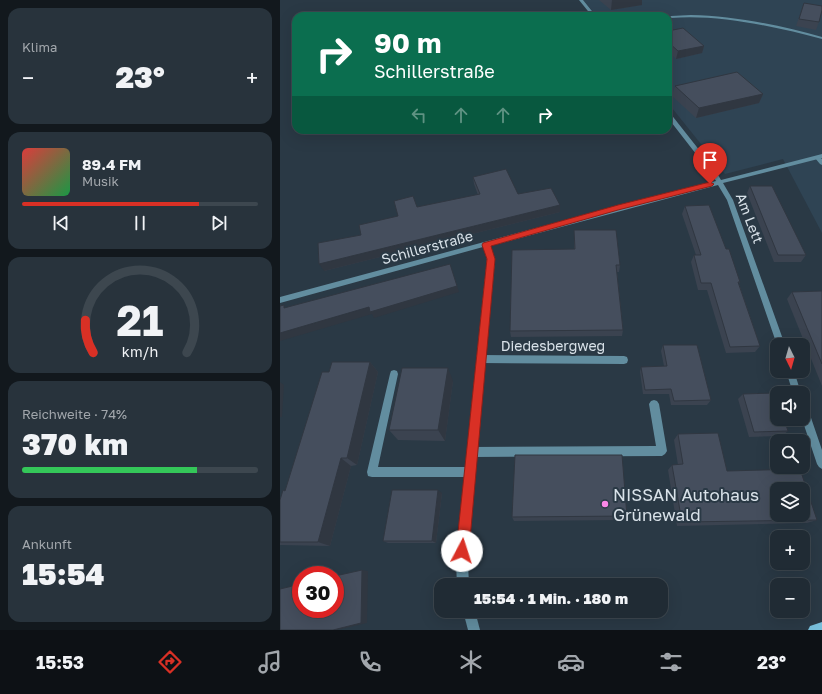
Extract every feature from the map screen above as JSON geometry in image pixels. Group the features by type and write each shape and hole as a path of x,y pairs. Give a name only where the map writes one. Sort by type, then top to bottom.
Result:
{"main road":[{"path":"814,630 822,628"}],"street":[{"path":"581,0 591,12"},
{"path":"672,17 691,14 799,31 822,38"},
{"name":"Am Lett","path":"672,119 720,182 730,200 778,338"},
{"name":"Schillerstraße","path":"280,300 618,208 720,182 821,159"},
{"name":"Diedesbergweg","path":"463,578 462,563 491,259 486,245"},
{"name":"Diedesbergweg","path":"481,359 624,360"},
{"path":"394,374 372,472 470,472"},
{"path":"472,452 662,451 654,404"},
{"path":"809,426 822,464"},
{"path":"471,618 474,630"}],"shaded area":[{"path":"583,0 822,0 822,233 783,159 725,174 672,108 672,12 594,12"}],"building":[{"path":"804,3 822,6 819,22 799,19"},
{"path":"683,28 704,46 678,51 672,46 672,30"},
{"path":"737,72 763,94 699,108 675,86"},
{"path":"506,169 518,194 551,188 560,205 319,264 318,243 361,235 359,225 398,216 394,201 413,196 417,207 480,194 473,177"},
{"path":"750,186 772,186 806,255 778,255"},
{"path":"709,205 726,249 729,249 740,282 738,282 760,346 730,347 711,283 701,283 694,255 701,255 685,206"},
{"path":"574,230 616,230 620,265 616,265 623,330 510,331 512,250 575,249"},
{"path":"450,264 457,286 370,312 369,307 280,333 280,306 284,305 284,308"},
{"path":"822,291 822,364 792,292"},
{"path":"663,345 697,345 711,400 674,401 671,389 645,390 641,367 667,366"},
{"path":"332,362 370,362 347,458 341,458 318,542 280,542 280,500 283,490 285,491 322,372 329,372"},
{"path":"402,368 448,368 438,430 389,430"},
{"path":"770,393 770,426 786,426 788,431 754,432 743,394"},
{"path":"718,433 727,471 770,470 770,474 802,474 804,482 770,482 770,521 682,522 672,465 683,464 678,434"},
{"path":"515,455 622,455 627,516 512,517"},
{"path":"392,490 438,490 432,541 383,541"},
{"path":"810,499 817,520 810,520"},
{"path":"362,570 361,623 333,630 280,630 280,589 292,586 292,618 344,618 344,574"}],"place":[{"name":"NISSAN Autohaus Grünewald","path":"605,504"}],"route":[{"path":"462,551 491,259 486,245 710,184"}]}
